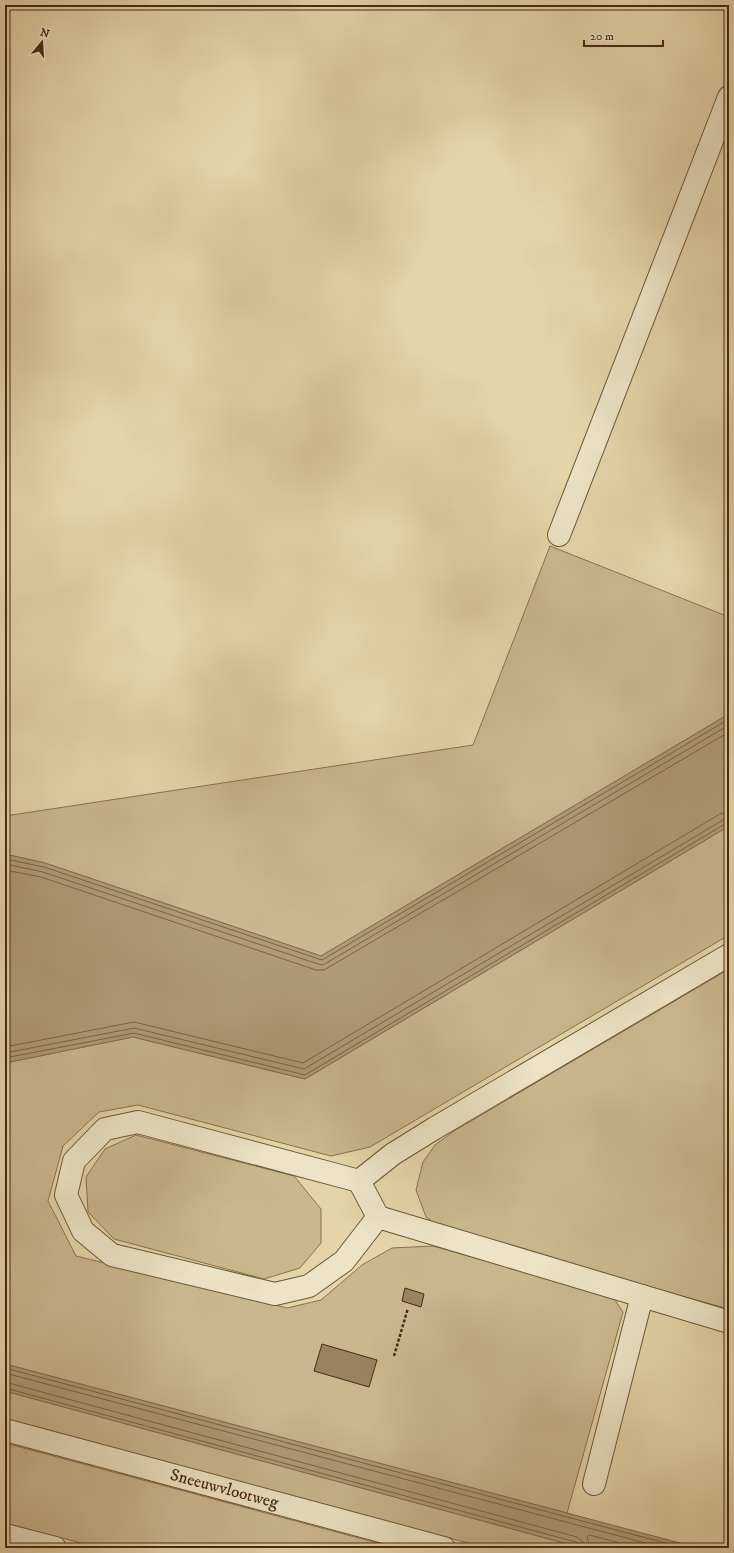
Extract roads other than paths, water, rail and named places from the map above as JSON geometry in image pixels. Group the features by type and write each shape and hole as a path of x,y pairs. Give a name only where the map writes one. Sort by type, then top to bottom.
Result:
{"lane":[{"path":"559,535 729,97"},
{"path":"359,1181 393,1154 435,1128 729,955"},
{"path":"378,1217 344,1261 309,1286 276,1294 112,1255 83,1230 66,1195 74,1161 104,1129 138,1122 359,1181 378,1217 729,1322"},
{"path":"594,1484 642,1296"},
{"name":"Sneeuwvlootweg","path":"5,1430 444,1548"},
{"path":"5,1535 55,1548"}],"water":[{"path":"729,714 729,826 305,1079 133,1037 5,1063 5,856 9,855 45,863 321,956"},
{"path":"5,1364 699,1548 582,1548 5,1391"}]}
